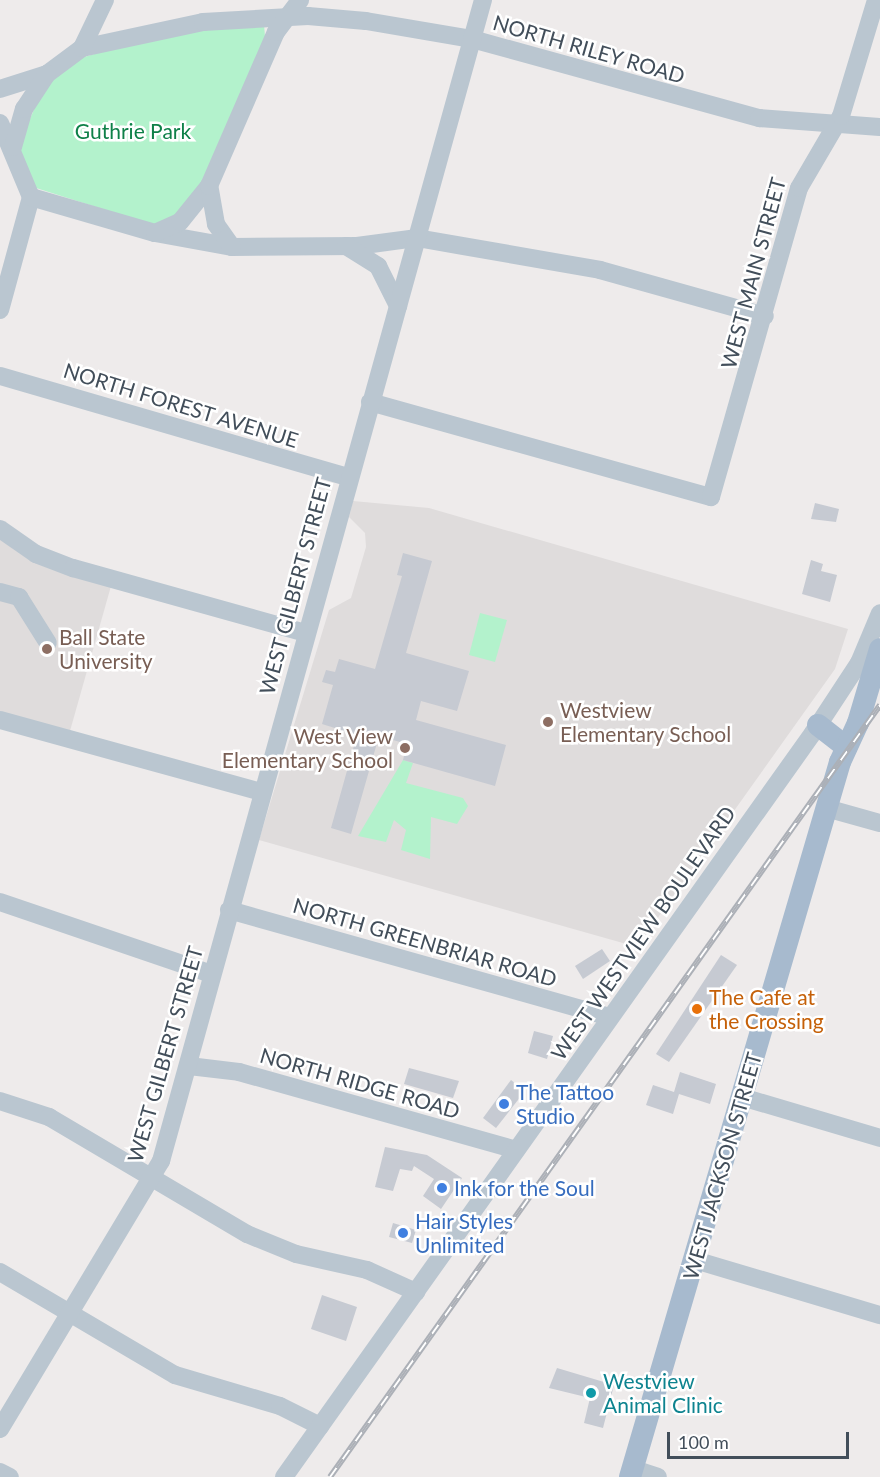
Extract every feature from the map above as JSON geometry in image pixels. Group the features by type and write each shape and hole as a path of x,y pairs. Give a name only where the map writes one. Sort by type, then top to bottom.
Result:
{"main road":[{"name":"WEST JACKSON STREET","path":"632,1473 826,808 880,649"},
{"path":"818,725 846,747"}],"street":[{"path":"0,89 47,74 82,48 105,0"},
{"path":"155,233 180,222 209,186 249,88 288,16 300,0"},
{"name":"WEST GILBERT STREET","path":"0,1429 152,1179 189,1066 211,974 261,792 483,0"},
{"name":"WEST MAIN STREET","path":"370,402 711,498 765,316 799,188 834,126 876,0"},
{"name":"NORTH RILEY ROAD","path":"82,48 191,24 288,16 366,21 472,39 698,103 834,126 880,127"},
{"path":"13,147 24,109 47,74"},
{"path":"0,123 13,147 31,197 0,310"},
{"path":"209,186 216,224 232,247"},
{"path":"31,197 155,233 232,247 346,246 417,238 600,270 765,316"},
{"path":"346,246 383,273 398,306"},
{"name":"NORTH FOREST AVENUE","path":"0,376 348,477"},
{"path":"0,529 36,554 74,568 306,633"},
{"path":"0,592 19,597 48,643"},
{"name":"WEST WESTVIEW BOULEVARD","path":"284,1477 818,725 859,663 880,613"},
{"path":"0,720 261,792"},
{"path":"826,808 880,823"},
{"path":"0,902 211,974"},
{"name":"NORTH GREENBRIAR ROAD","path":"229,910 610,1017"},
{"name":"NORTH RIDGE ROAD","path":"189,1066 239,1072 516,1150"},
{"path":"742,1097 880,1138"},
{"path":"0,1101 50,1117 152,1179 280,1248 367,1270 416,1292"},
{"path":"695,1260 880,1315"},
{"path":"0,1272 175,1374 280,1406 320,1426"},
{"path":"0,1472 9,1477"},
{"path":"632,1473 658,1477"}],"shaded area":[{"name":"Westview Elementary School","path":"353,501 429,508 848,629 835,669 637,947 259,840 329,610 351,598 366,547 365,533 349,517"},
{"name":"Ball State University","path":"0,529 113,579 68,738 0,720"}],"green space":[{"name":"Guthrie Park","path":"264,24 265,37 205,183 182,214 156,226 33,187 21,156 21,140 41,93 59,73 81,58 168,32"},
{"path":"480,613 507,620 495,662 469,655"},
{"path":"403,760 413,763 406,783 463,798 468,806 457,824 431,817 430,859 401,850 406,830 394,820 386,842 358,836"}],"building":[{"path":"815,503 839,509 836,522 811,519"},
{"name":"Westview Elementary School","path":"403,553 432,561 406,653 469,671 457,711 421,701 416,720 506,745 495,786 403,760 407,744 379,736 351,834 331,828 357,735 322,724 333,685 322,682 326,670 335,672 339,659 375,669 402,576 397,575"},
{"path":"811,560 823,564 821,571 837,575 830,602 802,594"},
{"path":"602,949 610,961 583,979 575,966"},
{"path":"721,955 737,965 669,1062 656,1054"},
{"path":"534,1031 553,1036 547,1059 528,1053"},
{"path":"409,1068 459,1081 453,1098 404,1084"},
{"path":"680,1072 716,1084 710,1104 679,1094 673,1114 646,1105 653,1085 674,1092"},
{"name":"The Tattoo Studio","path":"511,1080 525,1091 496,1128 483,1118"},
{"path":"385,1147 427,1155 462,1178 441,1209 423,1196 434,1179 414,1166 412,1171 400,1169 393,1191 375,1187"},
{"name":"Hair Styles Unlimited","path":"393,1223 416,1230 412,1243 389,1237"},
{"path":"322,1295 357,1307 346,1341 311,1329"},
{"name":"Westview Animal Clinic","path":"557,1368 614,1385 603,1428 584,1423 590,1398 549,1388"}],"railway":[{"path":"330,1477 880,705"}],"place":[{"name":"Ball State University","path":"47,649"},
{"name":"Westview Elementary School","path":"548,722"},
{"name":"West View Elementary School","path":"405,748"},
{"name":"The Cafe at the Crossing","path":"697,1009"},
{"name":"The Tattoo Studio","path":"504,1104"},
{"name":"Ink for the Soul","path":"442,1188"},
{"name":"Hair Styles Unlimited","path":"403,1233"},
{"name":"Westview Animal Clinic","path":"591,1393"}]}
